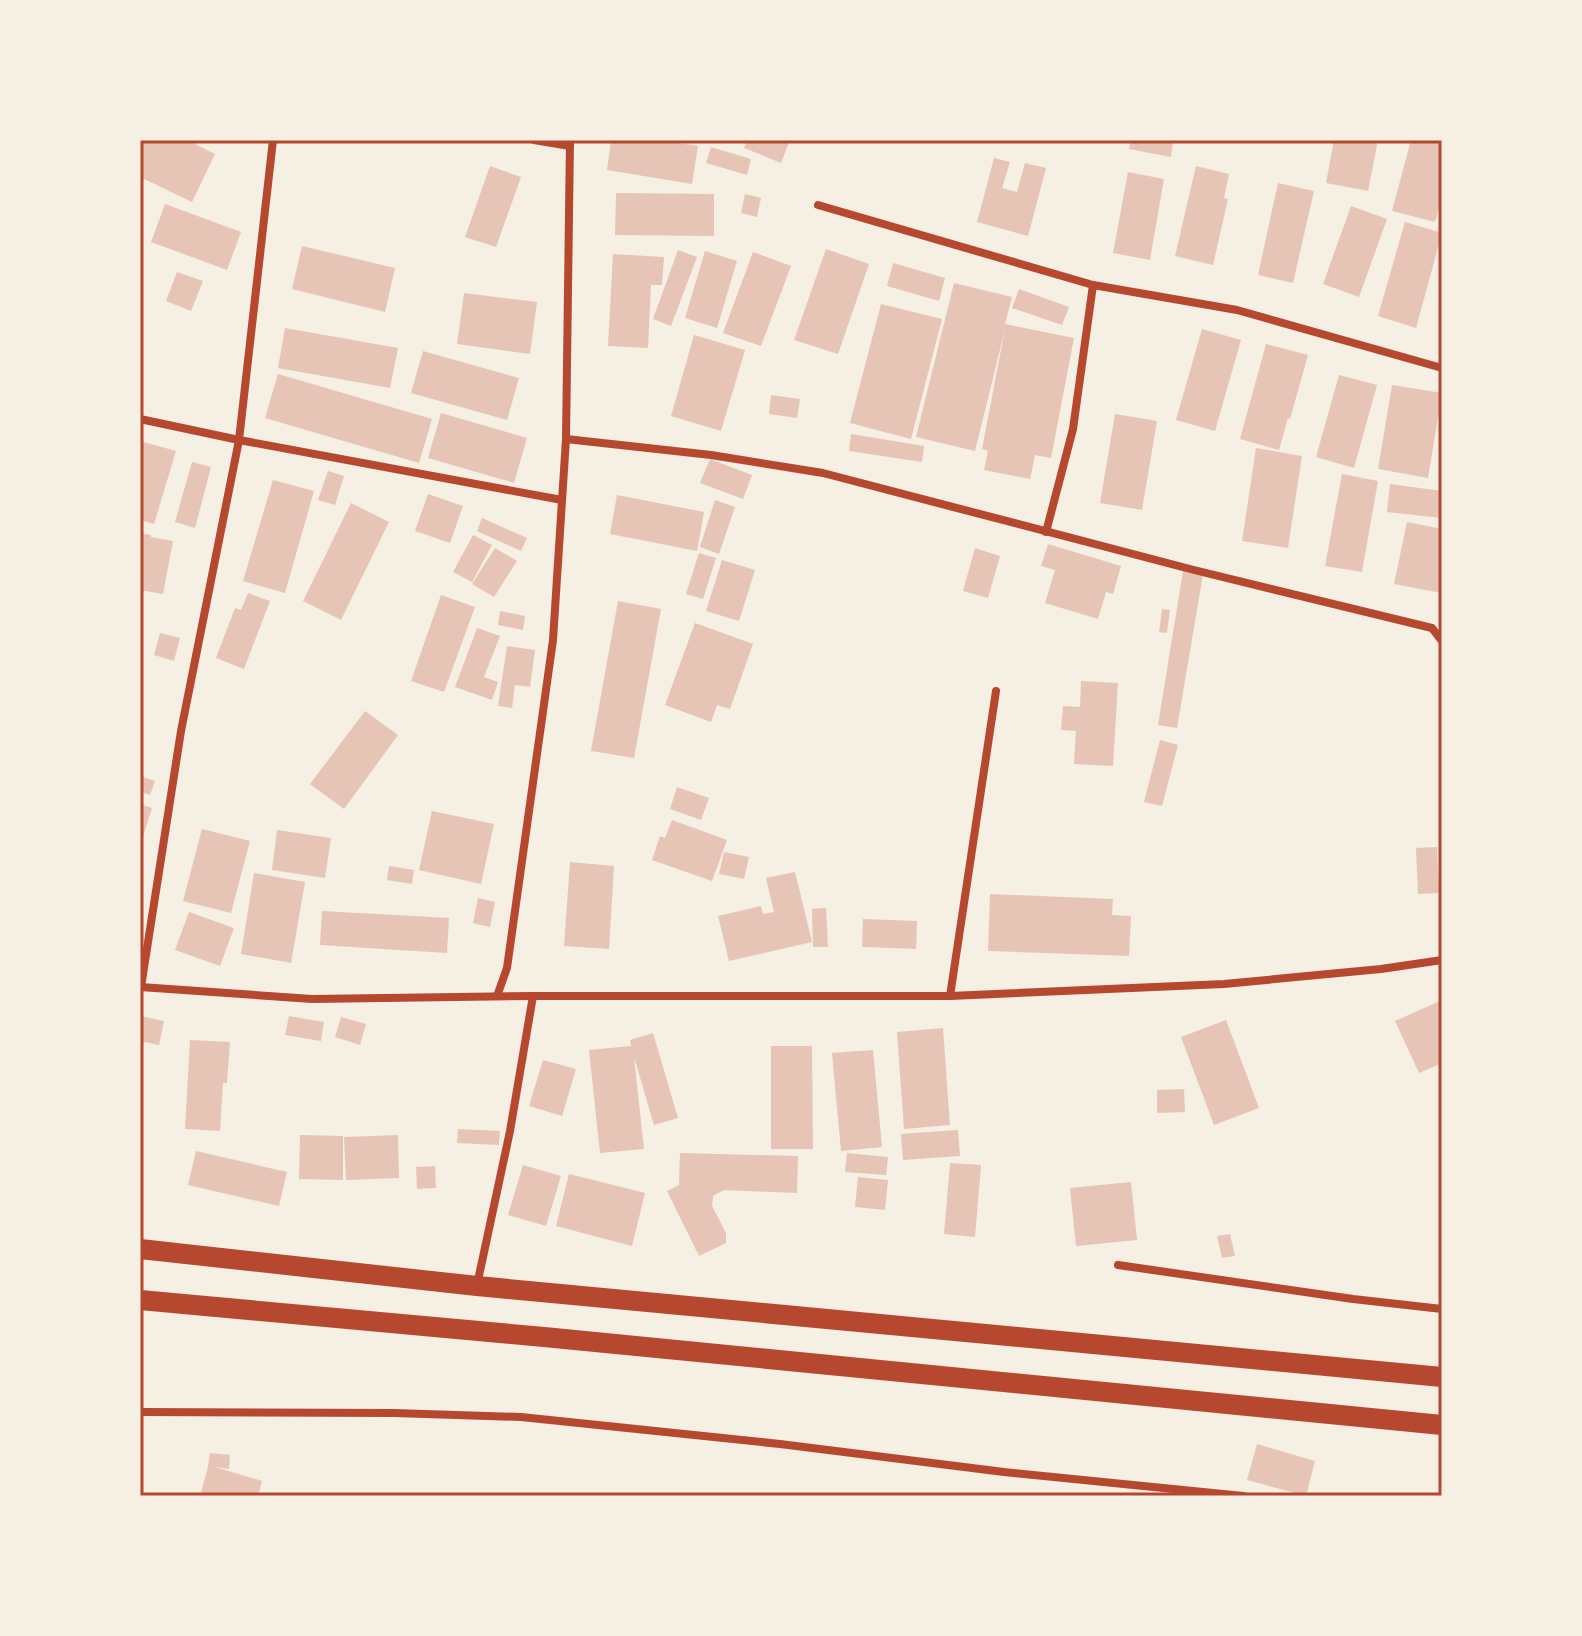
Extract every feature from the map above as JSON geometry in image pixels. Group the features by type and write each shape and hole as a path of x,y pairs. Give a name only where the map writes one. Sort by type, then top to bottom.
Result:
{"main road":[{"path":"140,1249 477,1286 1442,1377"},
{"path":"140,1300 1442,1425"}],"street":[{"path":"273,140 239,440 181,731 141,987 312,999 950,996 1224,984 1442,960"},
{"path":"497,996 507,968 553,640 566,439 570,143 534,140"},
{"path":"818,205 1093,285 1237,310 1442,368"},
{"path":"1046,532 1073,429 1093,285"},
{"path":"140,419 562,500"},
{"path":"566,439 711,455 823,473 1194,570 1432,628 1442,641"},
{"path":"950,996 996,691"},
{"path":"477,1286 510,1131 533,996"},
{"path":"1118,1265 1442,1309"},
{"path":"140,1412 521,1417 1243,1496"}],"building":[{"path":"140,140 187,140 215,154 192,202 140,177"},
{"path":"611,140 658,140 698,146 692,184 607,170"},
{"path":"747,140 790,140 781,163 744,148"},
{"path":"1131,140 1173,143 1171,157 1129,149"},
{"path":"1334,140 1378,140 1368,191 1326,183"},
{"path":"1411,140 1442,140 1442,197 1435,222 1392,211"},
{"path":"711,147 751,159 747,175 706,163"},
{"path":"994,158 1010,162 1002,188 1017,192 1025,163 1046,168 1028,236 977,222"},
{"path":"490,166 521,177 496,247 465,237"},
{"path":"1196,166 1229,174 1224,198 1228,199 1213,265 1175,256"},
{"path":"1128,172 1164,179 1150,260 1113,253"},
{"path":"1278,183 1314,191 1293,283 1258,275"},
{"path":"616,193 714,194 714,236 615,235"},
{"path":"745,194 761,198 757,217 741,213"},
{"path":"165,204 241,232 227,270 151,242"},
{"path":"1351,206 1387,219 1359,297 1323,284"},
{"path":"1405,222 1442,233 1416,328 1378,316"},
{"path":"302,246 395,268 385,312 292,289"},
{"path":"826,249 869,264 838,354 794,340"},
{"path":"678,250 697,257 671,326 653,319"},
{"path":"705,251 737,261 717,328 685,318"},
{"path":"753,252 791,266 761,346 723,333"},
{"path":"613,254 664,257 662,285 651,285 648,348 608,346"},
{"path":"893,263 945,278 939,301 887,286"},
{"path":"177,272 203,281 191,311 166,301"},
{"path":"954,283 1012,297 1005,324 1074,338 1051,458 1035,455 1030,479 984,470 988,451 982,449 1005,329 975,451 916,437"},
{"path":"1019,289 1069,307 1062,325 1012,308"},
{"path":"464,293 537,302 530,354 457,344"},
{"path":"881,304 942,319 911,439 850,423"},
{"path":"285,328 398,348 390,388 278,368"},
{"path":"1202,329 1241,340 1215,431 1176,420"},
{"path":"694,335 745,350 721,431 671,416"},
{"path":"1266,344 1308,355 1279,450 1240,439"},
{"path":"423,351 519,378 507,420 411,393"},
{"path":"278,374 432,419 419,463 265,418"},
{"path":"1339,375 1377,385 1354,468 1316,457"},
{"path":"1392,385 1442,393 1428,478 1378,469"},
{"path":"771,395 800,399 797,418 769,414"},
{"path":"441,413 527,438 514,483 428,458"},
{"path":"1115,414 1157,421 1142,510 1100,503"},
{"path":"851,434 924,446 922,462 849,451"},
{"path":"140,441 176,451 154,524 140,520"},
{"path":"1256,448 1302,456 1288,548 1242,541"},
{"path":"710,459 752,475 743,499 700,483"},
{"path":"192,462 211,467 195,528 175,522"},
{"path":"328,471 344,476 335,505 318,500"},
{"path":"1342,474 1378,481 1362,572 1325,566"},
{"path":"273,480 314,491 285,593 243,581"},
{"path":"1390,484 1442,491 1442,518 1387,512"},
{"path":"428,494 463,506 450,543 415,531"},
{"path":"617,495 704,512 697,551 610,534"},
{"path":"715,500 735,507 719,554 700,547"},
{"path":"351,503 389,522 341,620 303,601"},
{"path":"482,518 527,538 521,551 477,531"},
{"path":"1407,522 1442,529 1441,593 1394,584"},
{"path":"140,533 173,541 163,594 140,590"},
{"path":"473,535 492,545 472,582 453,572"},
{"path":"1048,544 1121,566 1113,594 1106,592 1098,619 1045,603 1055,570 1041,566"},
{"path":"495,548 517,561 494,597 472,584"},
{"path":"975,548 1000,556 988,598 963,591"},
{"path":"699,553 716,558 703,599 686,594"},
{"path":"722,560 755,570 739,621 706,611"},
{"path":"1183,571 1203,574 1177,728 1158,725"},
{"path":"248,593 270,601 244,669 216,658 235,608 241,610"},
{"path":"441,595 475,607 444,692 411,681"},
{"path":"618,601 661,609 634,758 591,751"},
{"path":"1162,609 1170,610 1167,633 1159,632"},
{"path":"500,611 525,616 523,630 498,625"},
{"path":"695,623 753,644 730,709 717,705 711,722 665,705"},
{"path":"477,628 500,636 484,677 498,682 492,700 455,687"},
{"path":"160,633 180,638 174,661 154,655"},
{"path":"507,646 535,650 530,687 515,685 512,708 498,706"},
{"path":"1081,681 1118,683 1113,766 1074,764 1076,731 1061,730 1063,706 1080,707"},
{"path":"365,711 398,735 344,809 310,784"},
{"path":"1160,740 1178,745 1162,806 1144,802"},
{"path":"140,776 155,781 150,795 140,792"},
{"path":"677,787 709,798 701,820 670,809"},
{"path":"140,804 152,808 141,843 140,843"},
{"path":"432,811 494,824 481,884 419,870"},
{"path":"672,820 727,840 712,881 652,860 660,836 665,838"},
{"path":"202,829 250,841 231,913 183,901"},
{"path":"277,830 331,838 325,878 272,870"},
{"path":"1437,847 1439,893 1418,894 1416,848"},
{"path":"724,852 749,857 744,879 719,874"},
{"path":"570,862 614,866 609,949 564,946"},
{"path":"389,866 414,870 412,884 387,880"},
{"path":"795,872 812,942 729,961 718,916 761,906 763,914 774,912 766,878"},
{"path":"254,873 305,882 291,963 241,954"},
{"path":"990,894 1113,899 1112,915 1131,916 1129,956 988,951"},
{"path":"478,898 495,902 490,927 473,923"},
{"path":"826,908 828,947 813,947 812,909"},
{"path":"322,911 449,918 447,953 320,945"},
{"path":"189,912 234,928 220,966 175,950"},
{"path":"863,919 917,921 916,949 862,947"},
{"path":"1442,1000 1442,1063 1419,1073 1395,1021"},
{"path":"140,1016 164,1021 159,1045 140,1041"},
{"path":"289,1016 324,1022 321,1041 285,1035"},
{"path":"341,1017 366,1024 360,1045 335,1037"},
{"path":"1226,1020 1259,1108 1214,1125 1181,1037"},
{"path":"943,1028 950,1125 904,1129 897,1032"},
{"path":"653,1033 678,1118 654,1125 634,1057 644,1149 600,1153 589,1050 631,1046 630,1040"},
{"path":"190,1040 230,1042 220,1131 185,1129"},
{"path":"771,1046 812,1046 813,1149 771,1149"},
{"path":"873,1050 882,1147 841,1151 832,1053"},
{"path":"543,1060 576,1069 562,1116 529,1106"},
{"path":"1184,1089 1185,1112 1157,1113 1157,1090"},
{"path":"458,1129 500,1131 499,1145 457,1143"},
{"path":"958,1130 960,1156 903,1160 901,1134"},
{"path":"300,1135 343,1136 343,1180 299,1179"},
{"path":"398,1135 399,1178 346,1180 344,1137"},
{"path":"196,1151 287,1172 279,1206 188,1185"},
{"path":"680,1153 798,1156 797,1193 724,1190 713,1196 712,1206 726,1233 726,1243 699,1256 667,1191 679,1185"},
{"path":"847,1153 888,1157 886,1175 845,1172"},
{"path":"950,1163 981,1165 975,1237 944,1234"},
{"path":"523,1165 561,1176 546,1226 508,1215"},
{"path":"435,1166 436,1188 417,1189 416,1167"},
{"path":"569,1174 645,1193 632,1246 556,1226"},
{"path":"858,1177 888,1180 885,1210 855,1207"},
{"path":"1131,1182 1137,1240 1076,1246 1070,1188"},
{"path":"1230,1234 1235,1256 1222,1258 1217,1236"},
{"path":"1257,1444 1315,1461 1306,1496 1247,1480"},
{"path":"210,1453 230,1455 229,1469 215,1467 262,1481 258,1496 200,1496"}]}
